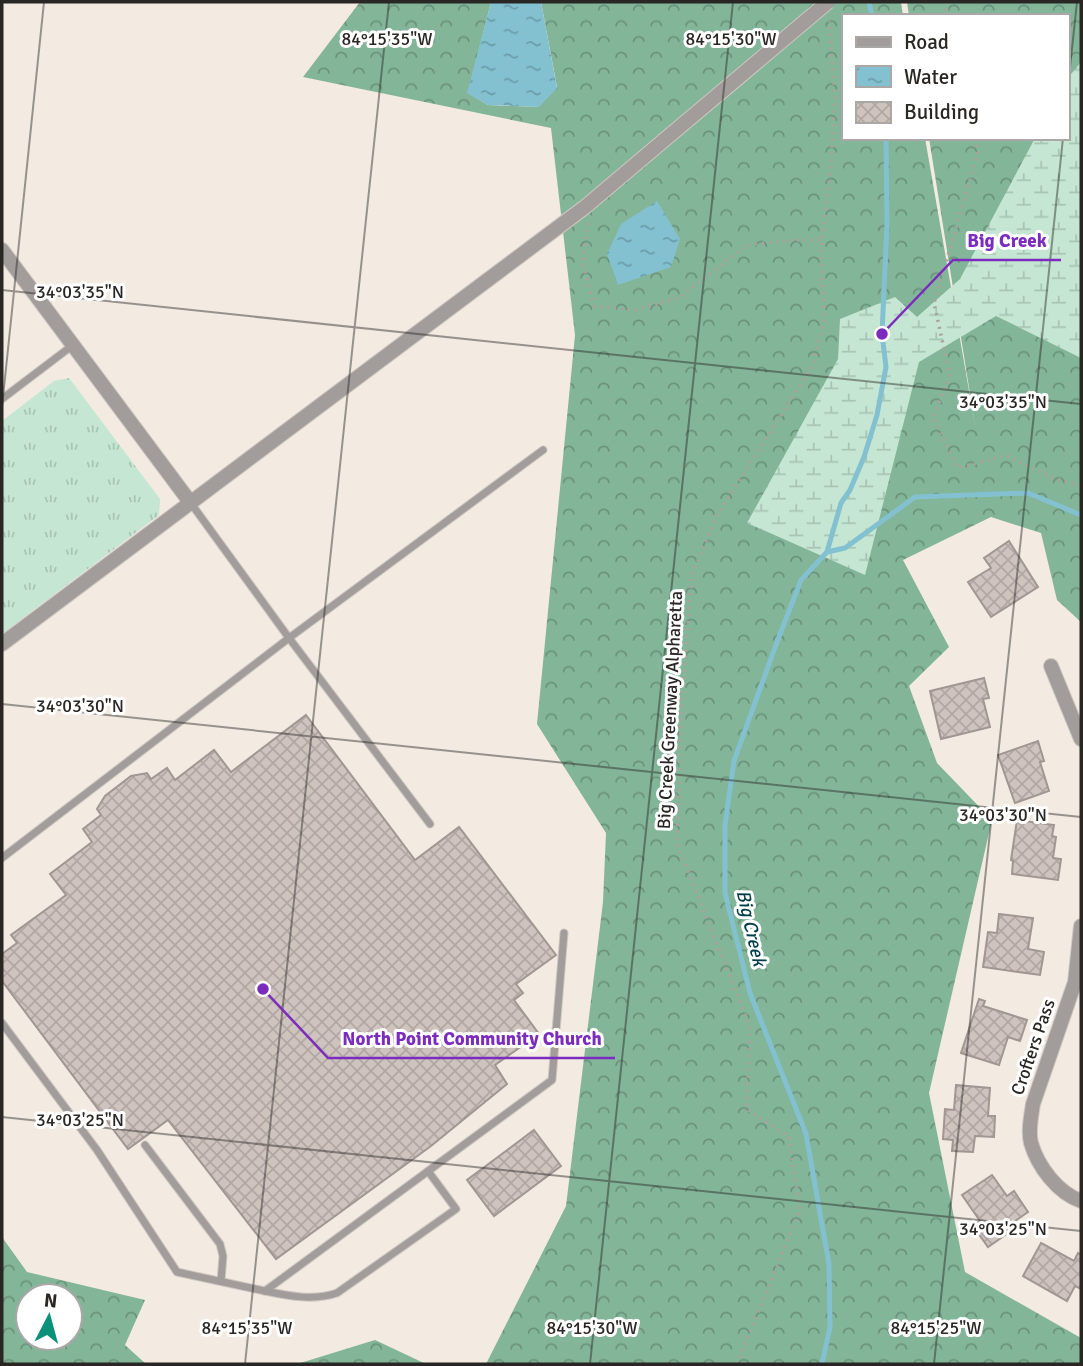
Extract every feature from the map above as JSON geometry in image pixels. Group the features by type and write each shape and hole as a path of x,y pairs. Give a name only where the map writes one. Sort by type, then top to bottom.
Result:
{"street":[{"path":"2,644 585,207 828,8"},
{"path":"5,260 73,344 190,502"},
{"path":"1051,666 1081,739"},
{"name":"Crofters Pass","path":"1081,926 1074,982 1033,1104 1030,1124 1031,1142 1037,1157 1053,1181 1070,1197 1081,1201"}],"lane":[{"path":"2,400 73,344"},
{"path":"2,858 289,638 543,450"},
{"path":"190,502 430,824"},
{"path":"265,1291 552,1080 564,933"},
{"path":"2,1023 97,1150 177,1272 296,1297 324,1298 337,1293 456,1209 428,1171"},
{"path":"145,1146 220,1244 223,1256 221,1281"}],"path":[{"name":"Big Creek Greenway Alpharetta","path":"737,1364 800,1210 789,1137 747,1109 750,1026 677,843 681,703 692,575 716,517 813,365 825,317 821,256 835,96 828,8"},
{"path":"975,140 978,153 934,303 950,376 933,417 958,468 1006,455 1053,478 1081,486"},
{"path":"585,207 589,219 583,264 594,306 636,310 679,298 747,245 822,240"}],"green space":[{"path":"360,2 491,2 468,93 488,105 538,107 557,87 541,2 901,2 903,14 842,14 842,140 925,140 975,425 929,140 1069,140 1069,14 909,14 907,2 1081,2 1081,622 1057,600 1041,533 991,517 903,560 949,647 909,686 937,763 992,820 929,1093 965,1272 1081,1338 1081,1364 486,1364 566,1206 603,902 606,833 537,724 575,335 551,128 303,77"},
{"path":"1081,62 1081,358 996,316 919,362 865,575 747,523 838,359 840,319 895,297 917,317 960,279 1034,140 1069,140 1069,77"},
{"path":"69,378 160,499 159,515 2,634 2,421 54,381"},
{"path":"2,1237 27,1272 69,1282 14,1282 14,1352 84,1352 84,1286 145,1300 125,1345 146,1364 2,1364"},
{"path":"375,1340 426,1364 297,1364"}],"water":[{"path":"491,2 541,2 557,88 539,107 488,105 467,93"},
{"path":"657,201 680,239 671,267 618,285 607,254 621,224"}],"building":[{"path":"1009,541 1038,587 991,617 968,582 991,568 984,558"},
{"path":"984,678 989,698 983,699 990,727 941,739 930,691"},
{"path":"306,715 415,860 459,827 556,955 516,984 523,993 514,1000 539,1034 495,1065 507,1084 431,1146 276,1259 168,1120 128,1149 2,981 2,954 17,943 11,935 66,895 50,874 92,842 83,829 101,815 97,809 105,796 131,776 147,773 151,779 167,768 175,780 214,750 231,772"},
{"path":"1038,741 1044,761 1040,762 1049,791 1015,803 998,755"},
{"path":"1017,820 1054,825 1052,836 1056,837 1053,858 1061,859 1058,880 1012,874 1011,860"},
{"path":"999,914 1033,918 1028,949 1044,952 1040,975 983,967 988,932 997,933"},
{"path":"979,999 985,1001 983,1006 1027,1020 1020,1041 1008,1037 999,1065 961,1053"},
{"path":"956,1085 990,1088 988,1116 995,1116 994,1137 975,1136 973,1152 952,1151 953,1140 943,1139 945,1109 954,1110"},
{"path":"534,1130 561,1166 494,1216 467,1180"},
{"path":"992,1175 1007,1196 1014,1191 1028,1212 1008,1226 1011,1231 988,1247 973,1226 980,1221 962,1195"},
{"path":"1041,1243 1074,1261 1078,1253 1081,1255 1081,1289 1075,1286 1067,1301 1023,1276"}],"waterway":[{"name":"Big Creek","path":"869,2 872,14"},
{"name":"Big Creek","path":"822,1364 830,1327 829,1264 806,1134 750,993 725,893 725,825 734,761 777,642 801,580 827,552 841,503 850,490 864,457 877,415 886,367 882,334 887,224 886,140"},
{"path":"827,552 845,548 915,497 1028,493 1081,515"}],"place":[{"name":"Big Creek","path":"882,334"},
{"name":"North Point Community Church","path":"263,989"}]}
